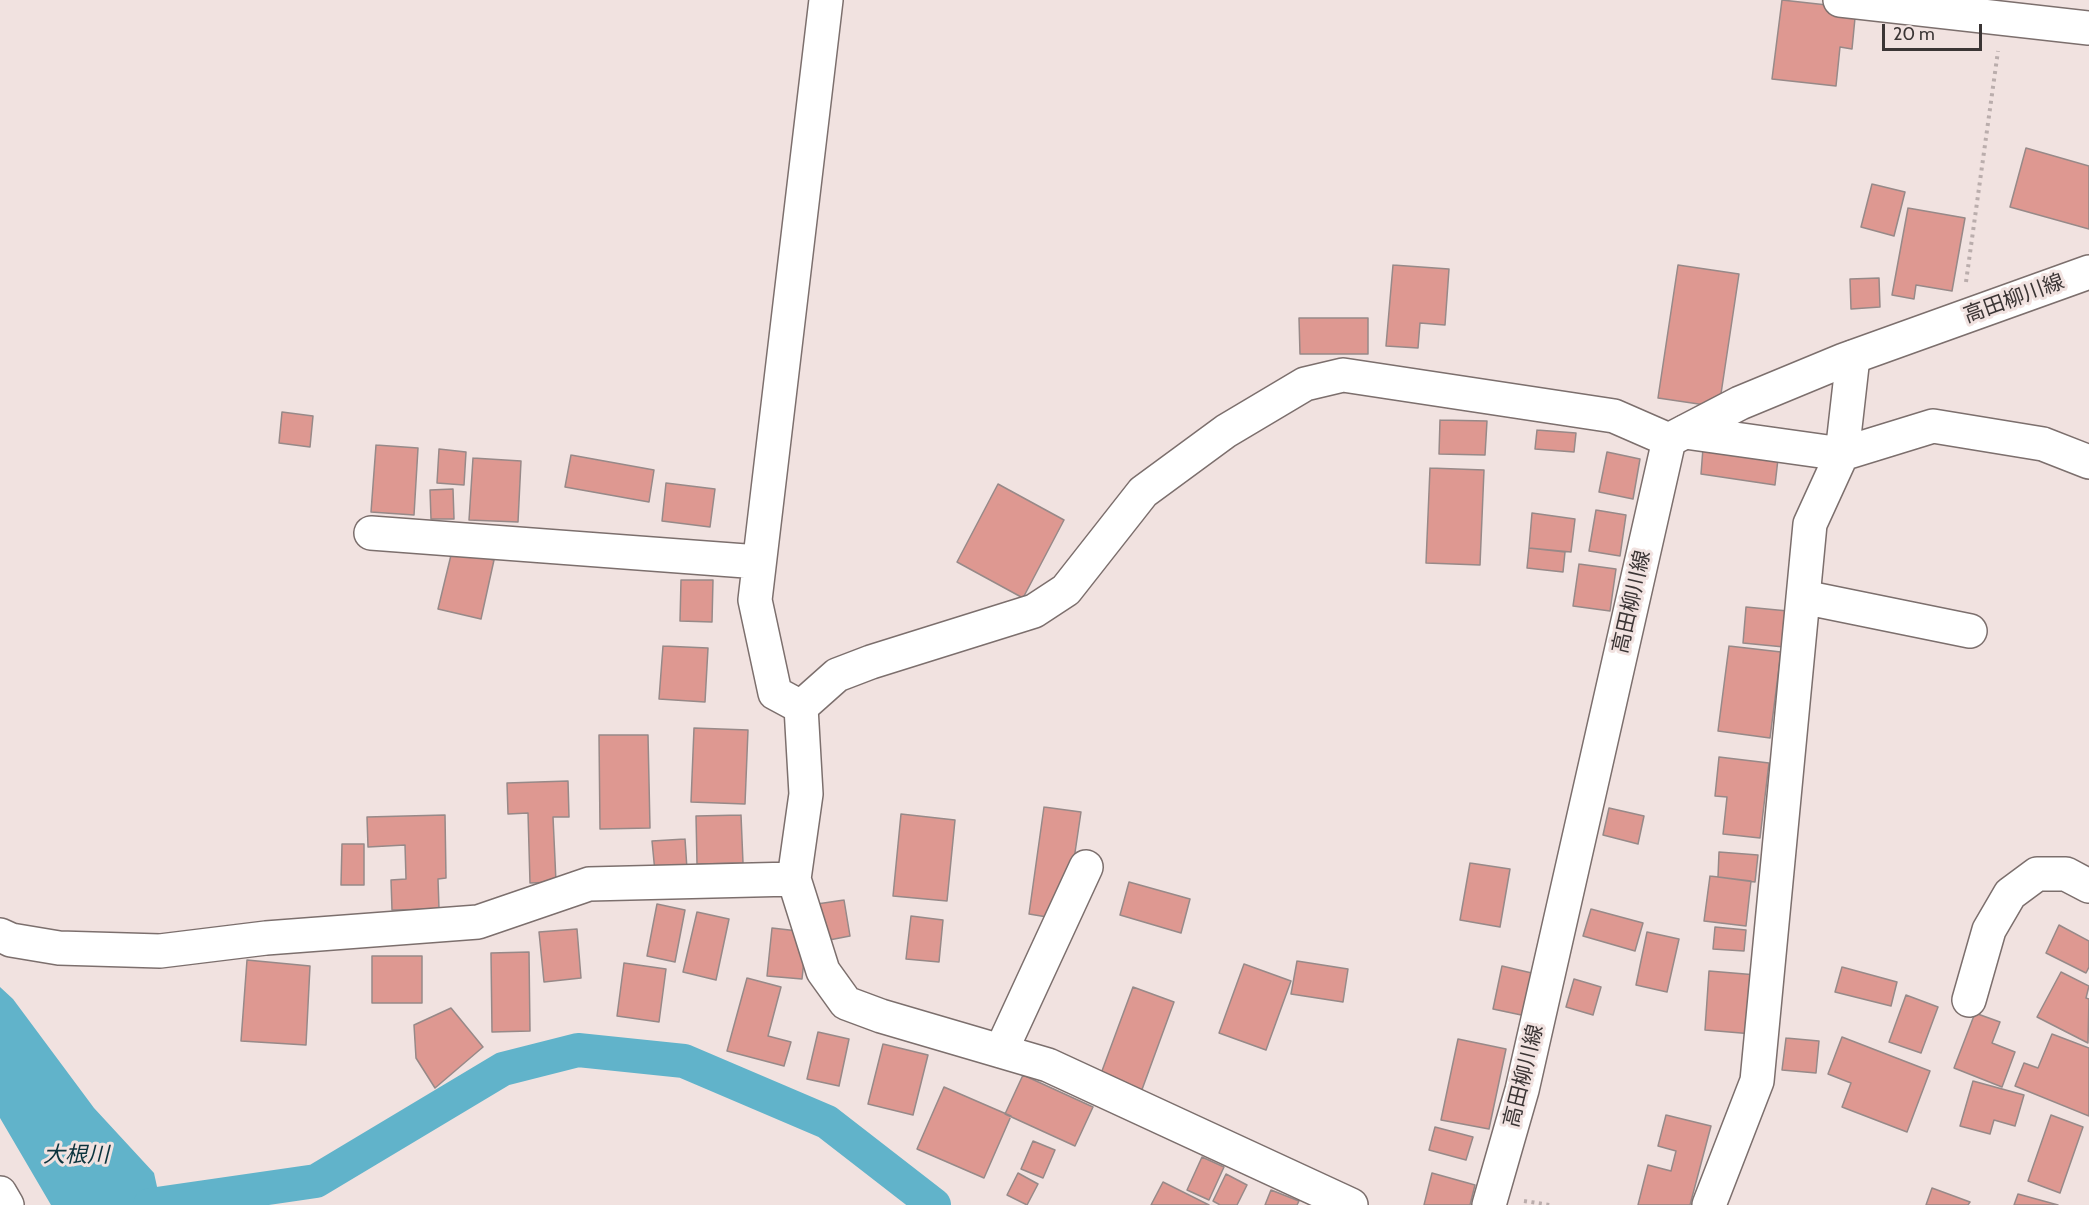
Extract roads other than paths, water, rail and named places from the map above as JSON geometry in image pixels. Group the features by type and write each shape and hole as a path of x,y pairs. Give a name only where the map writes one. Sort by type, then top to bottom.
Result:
{"street":[{"path":"801,707 775,693 755,600 826,0"},
{"path":"1840,0 2089,28"},
{"name":"高田柳川線","path":"1489,1205 1522,1090 1677,436 1740,402 1853,357 2089,272"},
{"path":"1709,1205 1757,1081 1810,525 1842,454 1853,357"},
{"path":"801,707 837,675 871,662 1034,611 1066,590 1143,492 1226,431 1305,384 1343,375 1614,416 1677,436 1842,454 1933,426 2043,444 2089,462"},
{"path":"371,533 759,562"},
{"path":"1803,597 1970,631"},
{"path":"801,707 806,794 794,879 823,971 846,1003 880,1016 1048,1065 1351,1205"},
{"path":"1001,1051 1086,867"},
{"path":"1969,1000 1989,930 2010,894 2037,874 2066,874 2089,886"},
{"path":"0,935 11,940 59,948 160,951 266,938 478,922 589,884 794,879"},
{"path":"0,1193 7,1205"}],"water":[{"name":"大根川","path":"0,987 13,999 94,1108 154,1173 161,1205 51,1205 0,1118"}],"waterway":[{"path":"150,1205 316,1181 503,1069 578,1050 684,1061 827,1122 934,1205"}]}
